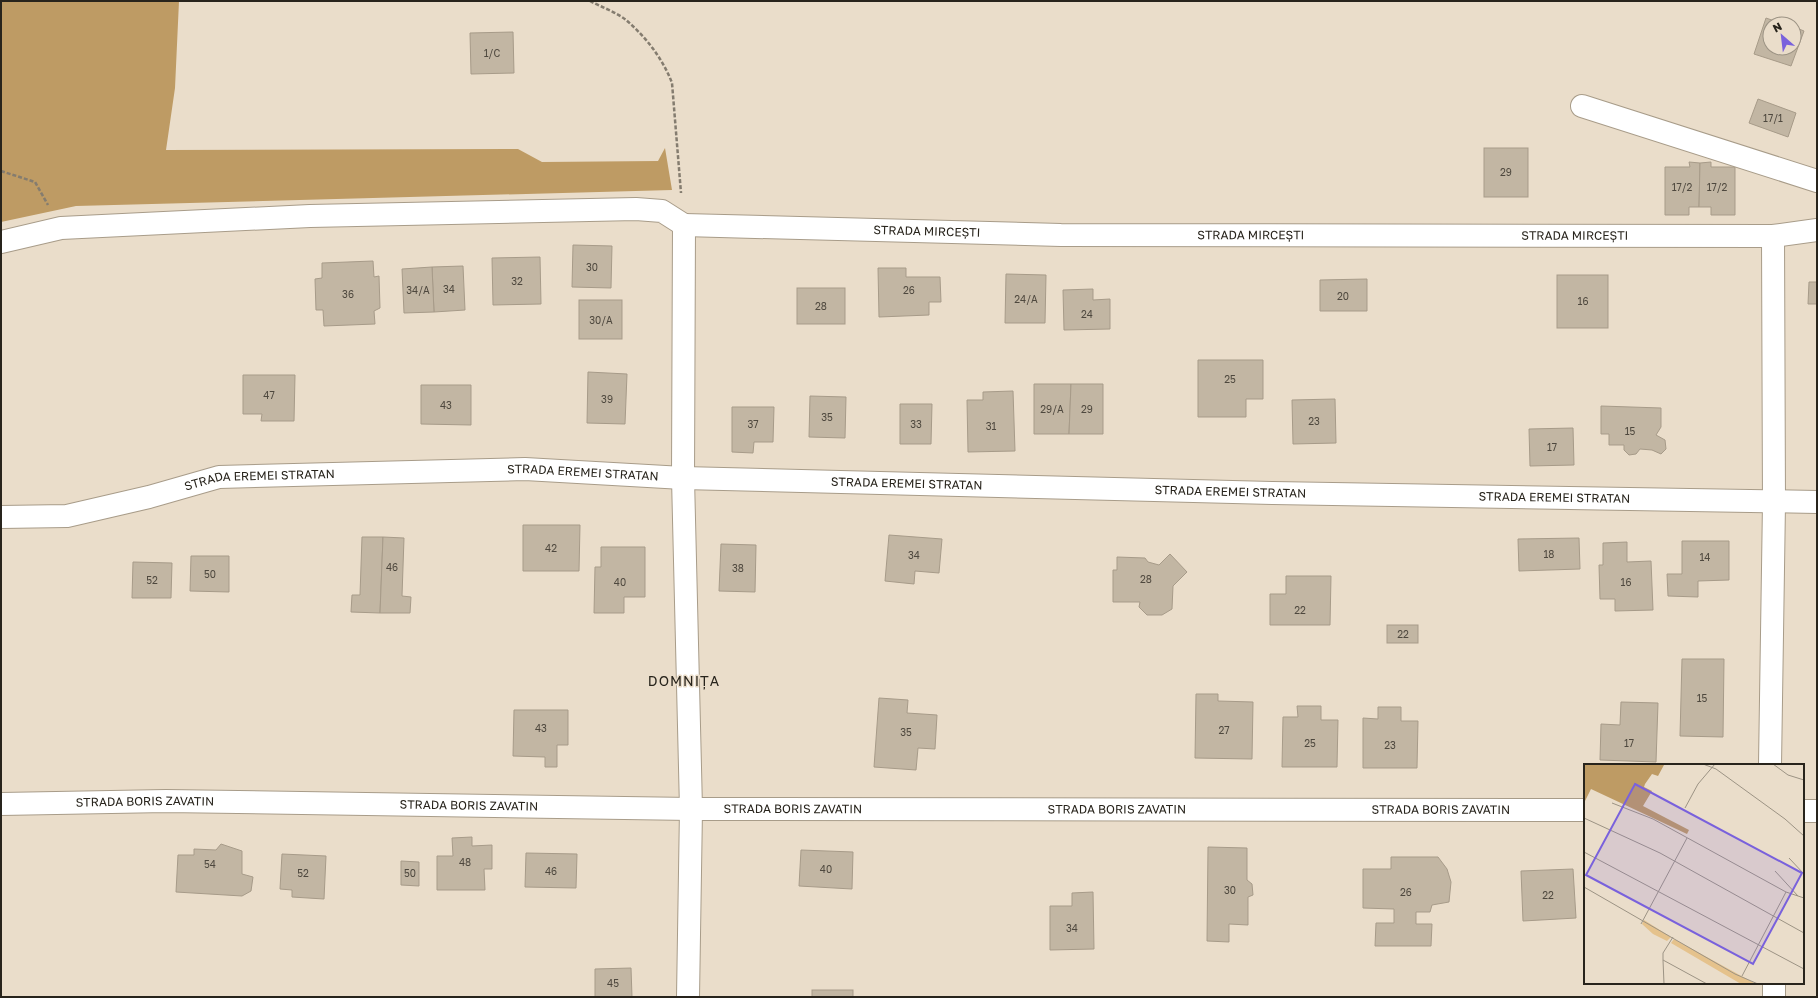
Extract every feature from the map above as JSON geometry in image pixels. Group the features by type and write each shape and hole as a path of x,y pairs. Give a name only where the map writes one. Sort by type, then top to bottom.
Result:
{"street":[{"path":"1582,106 1817,181"},
{"path":"1,242 62,228 310,216 636,209 662,211 684,225 682,478 691,809 688,997"},
{"name":"STRADA MIRCEȘTI","path":"684,225 1061,235 1773,236 1817,230"},
{"path":"1770,764 1774,503 1773,236"},
{"name":"STRADA EREMEI STRATAN","path":"1,517 67,516 149,497 220,477 525,469 682,478 1280,493 1774,503 1817,502"},
{"name":"STRADA BORIS ZAVATIN","path":"1,804 166,801 691,809 1584,810"},
{"path":"1804,811 1817,811"},
{"path":"1774,984 1774,997"}],"path":[{"path":"590,1 625,20 656,51 667,69 672,83 684,225"},
{"path":"1,171 35,182 62,228"}],"shaded area":[{"path":"1,1 179,1 175,88 166,150 518,149 542,162 658,161 665,148 672,190 76,206 1,222"}],"building":[{"path":"1762,30 1762,56 1795,56 1791,66 1754,54"},
{"path":"513,32 514,73 471,74 470,33"},
{"path":"1758,99 1796,113 1788,137 1749,123"},
{"path":"1484,148 1528,148 1528,197 1484,197"},
{"path":"1689,162 1700,163 1699,207 1689,207 1689,215 1665,215 1665,167 1690,167"},
{"path":"1711,162 1711,167 1735,167 1735,215 1711,215 1711,207 1699,207 1700,163"},
{"path":"573,245 612,246 611,288 572,287"},
{"path":"540,257 541,304 493,305 492,258"},
{"path":"373,261 374,277 379,276 380,308 374,311 375,324 324,326 323,310 316,310 315,279 322,278 322,263"},
{"path":"463,266 465,310 434,312 432,267"},
{"path":"432,267 434,312 404,313 402,269"},
{"path":"878,268 906,268 906,277 940,277 941,302 929,302 929,315 879,317"},
{"path":"1006,274 1046,275 1045,323 1005,323"},
{"path":"1557,275 1608,275 1608,328 1557,328"},
{"path":"1367,279 1367,311 1320,311 1320,280"},
{"path":"1809,282 1817,282 1817,304 1808,304"},
{"path":"797,288 845,288 845,324 797,324"},
{"path":"1093,289 1093,300 1110,299 1110,329 1064,330 1063,290"},
{"path":"579,300 622,300 622,339 579,339"},
{"path":"1198,360 1263,360 1263,399 1246,399 1246,417 1198,417"},
{"path":"588,372 627,374 625,424 587,423"},
{"path":"243,375 295,375 294,421 261,421 262,414 243,414"},
{"path":"1034,384 1071,384 1069,434 1034,434"},
{"path":"1071,384 1103,384 1103,434 1069,434"},
{"path":"421,385 471,385 471,425 421,424"},
{"path":"1013,391 1015,451 968,452 967,400 983,400 983,392"},
{"path":"810,396 846,397 845,438 809,437"},
{"path":"1335,399 1336,443 1293,444 1292,400"},
{"path":"900,404 932,404 931,444 900,444"},
{"path":"1601,406 1661,408 1661,427 1656,435 1665,440 1666,449 1661,454 1652,450 1640,449 1636,454 1629,455 1624,450 1624,445 1609,445 1609,434 1601,434"},
{"path":"732,407 774,407 773,442 754,442 753,453 732,452"},
{"path":"1573,428 1574,465 1530,466 1529,429"},
{"path":"523,525 580,525 579,571 523,571"},
{"path":"889,535 942,539 939,573 915,571 914,584 885,581"},
{"path":"362,537 383,537 380,613 351,612 352,595 360,595"},
{"path":"383,537 404,538 402,596 411,597 410,613 380,613"},
{"path":"1579,538 1580,569 1519,571 1518,539"},
{"path":"1682,541 1729,541 1729,580 1698,581 1698,597 1668,596 1667,574 1682,574"},
{"path":"1627,542 1627,562 1651,561 1653,610 1615,611 1615,599 1600,599 1599,565 1603,565 1603,543"},
{"path":"721,544 756,545 755,592 719,591"},
{"path":"601,547 645,547 645,597 624,597 624,613 594,613 595,567 601,567"},
{"path":"1170,554 1187,572 1173,586 1172,609 1162,615 1147,615 1139,607 1140,602 1113,602 1113,570 1117,570 1117,557 1145,558 1148,562 1159,565"},
{"path":"191,556 229,556 229,592 190,591"},
{"path":"133,562 172,563 171,598 132,598"},
{"path":"1286,576 1331,576 1330,625 1270,625 1270,594 1286,594"},
{"path":"1387,625 1418,625 1418,643 1387,643"},
{"path":"1682,659 1724,659 1723,737 1680,736"},
{"path":"1196,694 1218,694 1218,701 1253,702 1252,759 1195,758"},
{"path":"879,698 908,700 907,713 937,715 935,749 918,748 916,770 874,767"},
{"path":"1621,702 1658,703 1656,762 1600,760 1601,724 1620,725"},
{"path":"1297,706 1321,706 1321,720 1338,720 1337,767 1282,767 1283,717 1298,717"},
{"path":"1378,707 1401,707 1401,721 1418,721 1417,768 1363,768 1363,718 1378,719"},
{"path":"514,710 568,710 568,745 557,745 557,767 545,767 545,757 513,756"},
{"path":"472,837 472,846 492,845 492,869 484,869 485,890 437,890 437,856 453,856 452,838"},
{"path":"221,844 242,851 242,874 253,877 251,891 242,896 176,892 178,855 194,855 194,849 216,850"},
{"path":"1208,847 1247,848 1247,880 1252,884 1253,895 1248,897 1248,925 1229,924 1229,942 1207,941"},
{"path":"801,850 853,852 852,889 799,886"},
{"path":"526,853 577,854 576,888 525,887"},
{"path":"282,854 326,856 324,899 292,897 292,890 280,889"},
{"path":"1391,857 1438,857 1447,869 1451,882 1449,902 1432,905 1430,912 1416,912 1416,924 1432,924 1431,946 1375,946 1376,923 1394,923 1394,909 1363,908 1363,869 1391,869"},
{"path":"401,861 419,862 419,886 401,885"},
{"path":"1573,869 1576,918 1523,921 1521,871"},
{"path":"1093,892 1094,949 1050,950 1050,906 1072,906 1072,893"},
{"path":"631,968 632,997 595,997 595,969"},
{"path":"812,990 853,990 853,997 812,997"}],"district":[{"name":"DOMNIȚA","path":"684,681"}]}
